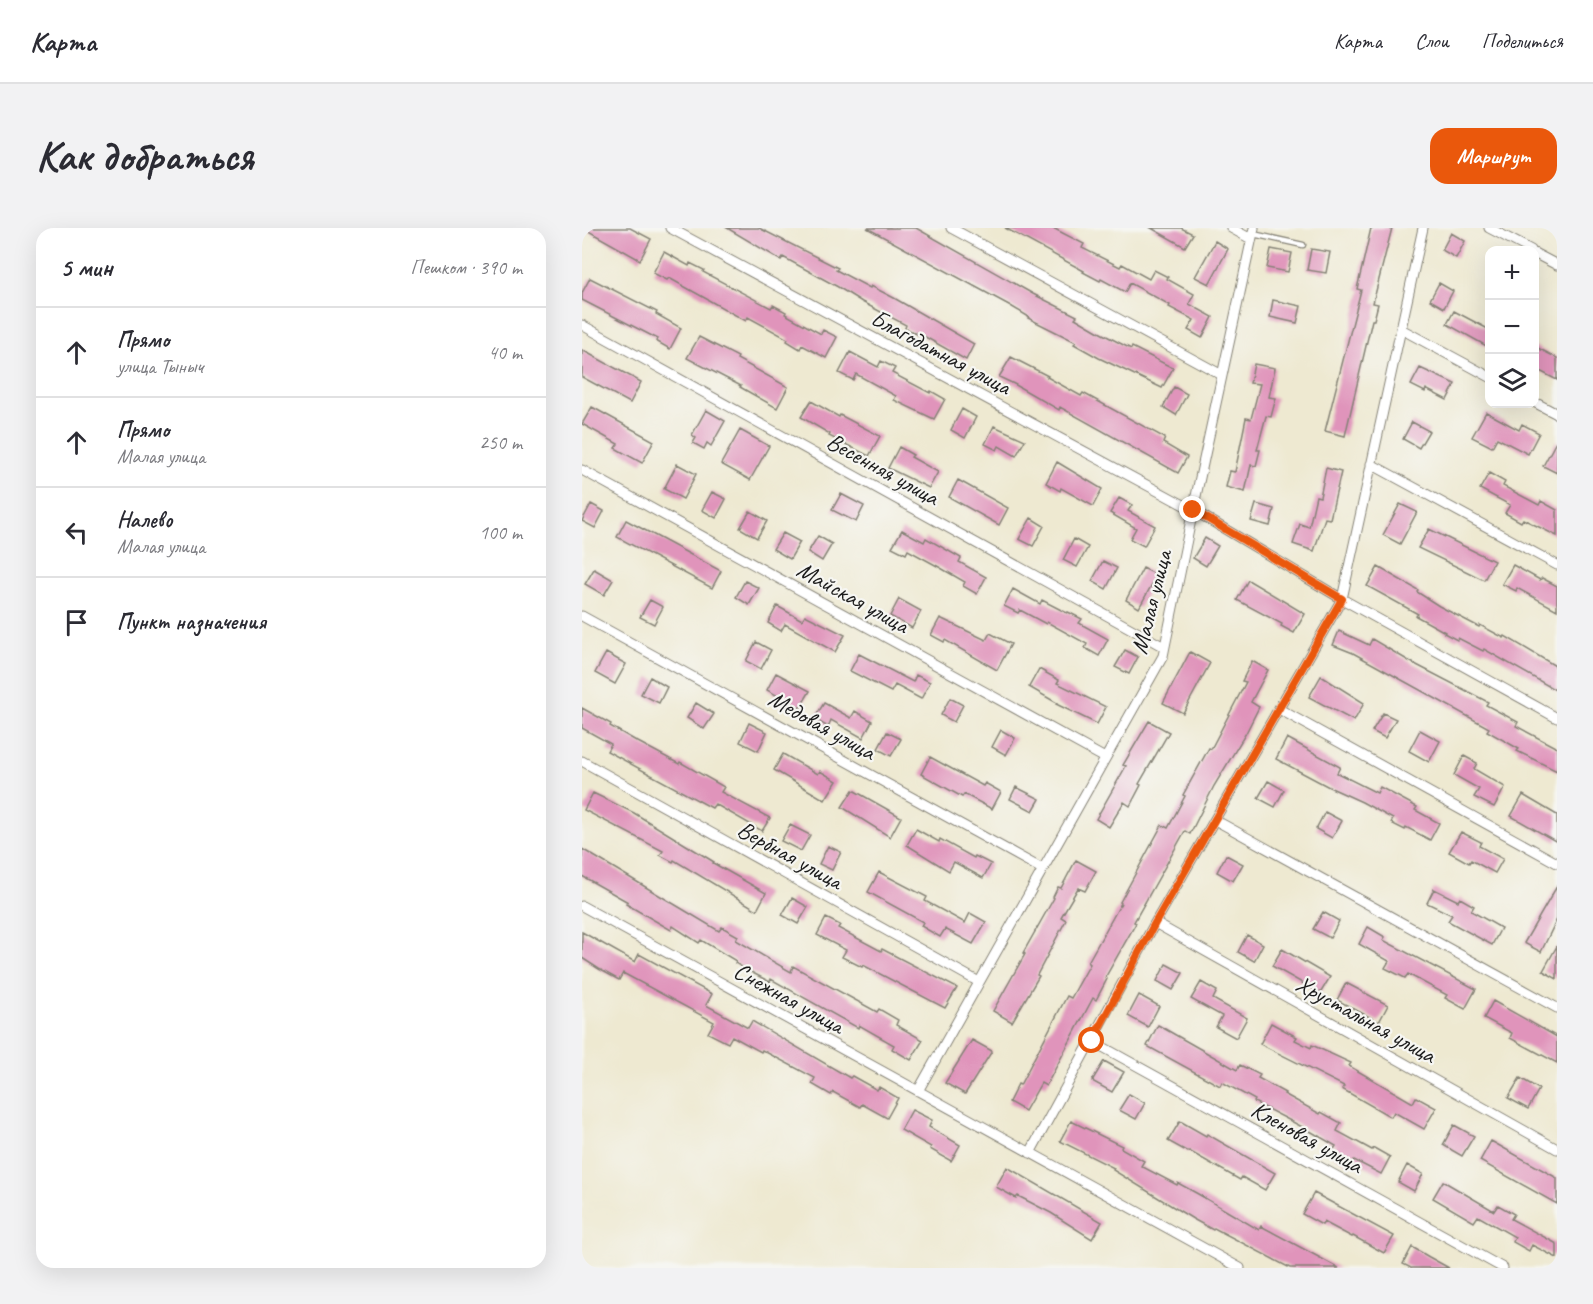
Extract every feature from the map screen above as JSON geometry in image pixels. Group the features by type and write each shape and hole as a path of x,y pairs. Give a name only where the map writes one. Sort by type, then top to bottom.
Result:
{"street":[{"name":"Благодатная улица","path":"670,228 1193,510"},
{"path":"951,228 1222,375"},
{"path":"1231,228 1253,234"},
{"path":"1030,1153 1155,923 1342,599 1423,228"},
{"path":"1489,228 1523,246"},
{"name":"Малая улица","path":"918,1091 1162,656 1253,234"},
{"path":"1539,254 1557,265"},
{"name":"Весенняя улица","path":"582,325 1164,646"},
{"path":"1401,329 1485,374"},
{"path":"1539,405 1557,414"},
{"path":"1371,464 1557,565"},
{"name":"Майская улица","path":"582,470 1105,758"},
{"path":"1193,510 1342,599 1557,718"},
{"name":"Медовая улица","path":"582,616 1042,869"},
{"path":"1279,709 1557,863"},
{"name":"Вербная улица","path":"582,761 979,982"},
{"path":"1215,820 1557,1008"},
{"name":"Снежная улица","path":"582,906 1240,1268"},
{"name":"Хрустальная улица","path":"1155,923 1557,1149"},
{"name":"Кленовая улица","path":"1092,1041 1503,1268"}],"lane":[{"path":"1253,234 1303,245"}],"building":[{"path":"583,228 630,228 651,239 640,260"},
{"path":"727,228 759,228 838,268 836,270 870,288 871,286 894,298 974,344 966,360 905,328 906,325 838,287 783,257 781,260"},
{"path":"867,228 916,228 1077,316 1075,318 1099,332 1173,368 1162,388 1099,358 1074,344 1076,342 1028,318 1009,305"},
{"path":"1005,228 1053,228 1084,244 1082,248 1120,267 1122,264 1149,279 1154,270 1194,294 1189,304 1213,317 1202,338 1188,330 1194,320 1169,307 1170,305 1130,283 1125,292 1101,279 1100,281"},
{"path":"1151,228 1181,228 1193,234 1185,247"},
{"path":"1371,228 1392,228 1373,303 1378,304 1374,320 1372,320 1345,436 1325,431 1361,290 1357,289"},
{"path":"1451,233 1465,241 1456,258 1442,250"},
{"path":"1215,241 1228,249 1209,284 1195,277"},
{"path":"1271,249 1292,253 1288,272 1267,268"},
{"path":"1311,249 1330,252 1326,273 1307,270"},
{"path":"664,252 689,266 690,263 704,270 703,272 771,308 773,305 821,334 823,330 837,337 826,358 802,345 800,349 787,341 788,339 748,317 746,321 669,278 667,280 653,273"},
{"path":"590,278 657,312 656,314 681,328 670,349 656,341 658,339 582,300 582,293"},
{"path":"1439,283 1453,291 1444,308 1430,300"},
{"path":"1273,300 1301,306 1297,323 1270,317"},
{"path":"1454,311 1485,327 1485,345 1447,324"},
{"path":"699,337 788,387 777,408 687,358"},
{"path":"1539,349 1557,358 1557,380 1539,371"},
{"path":"582,350 641,382 630,403 582,377"},
{"path":"850,352 878,367 881,361 895,368 892,373 945,399 934,419 894,400 896,396 856,374 853,380 839,373"},
{"path":"1011,357 1081,396 1083,393 1165,438 1163,443 1187,457 1178,473 1060,407 1059,410 999,377"},
{"path":"1254,364 1275,368 1269,397 1276,398 1271,417 1266,416 1257,450 1260,450 1256,466 1251,465 1245,492 1226,487 1230,471 1235,472 1246,418 1251,419 1260,384 1250,383"},
{"path":"1420,368 1455,384 1447,400 1426,389 1425,392 1411,385"},
{"path":"1174,387 1187,394 1176,415 1163,407"},
{"path":"811,401 880,436 869,456 829,436 830,434 801,417"},
{"path":"592,407 654,441 642,463 615,448 618,444 582,424"},
{"path":"962,409 976,417 965,438 951,430"},
{"path":"706,410 725,421 711,446 707,443 704,449 693,443 696,438 692,435"},
{"path":"1486,412 1519,430 1522,424 1539,433 1528,454 1497,438 1492,447 1472,437"},
{"path":"1412,422 1429,431 1419,448 1403,439"},
{"path":"994,426 1025,440 1016,456 999,446 997,450 985,444"},
{"path":"740,430 769,446 750,480 721,464"},
{"path":"1557,440 1557,473 1543,466"},
{"path":"899,447 913,455 911,457 938,472 929,488 888,468"},
{"path":"1057,462 1102,489 1093,506 1061,488 1060,491 1046,483"},
{"path":"677,464 696,474 683,499 664,489"},
{"path":"1326,468 1341,472 1330,519 1325,518 1314,551 1293,544 1300,524 1309,527 1316,496 1320,497"},
{"path":"1489,473 1505,482 1503,486 1539,505 1541,501 1557,510 1557,536 1505,513 1510,505 1480,489"},
{"path":"958,480 1008,508 999,525 949,497"},
{"path":"712,492 726,499 716,518 702,510"},
{"path":"841,494 864,506 856,522 832,510"},
{"path":"1119,498 1132,505 1128,511 1155,526 1144,546 1130,539 1136,528 1110,513"},
{"path":"591,504 604,511 595,528 582,521"},
{"path":"1256,504 1274,509 1270,526 1251,521"},
{"path":"1400,504 1417,512 1400,544 1383,535"},
{"path":"750,511 767,521 757,538 740,528"},
{"path":"1031,518 1044,526 1033,546 1019,539"},
{"path":"626,520 721,571 712,588 617,537"},
{"path":"1429,529 1494,561 1484,580 1418,548"},
{"path":"902,530 924,542 926,538 961,558 959,562 986,577 977,594 963,586 965,582 939,567 908,550 906,554 892,547"},
{"path":"783,533 800,542 790,559 773,549"},
{"path":"818,536 832,544 822,561 808,552"},
{"path":"1205,538 1218,546 1206,566 1193,558"},
{"path":"1074,539 1088,547 1077,567 1063,560"},
{"path":"1103,561 1117,568 1106,589 1092,581"},
{"path":"1513,565 1540,580 1542,578 1557,586 1557,610 1517,588 1516,591 1502,584"},
{"path":"1378,567 1418,590 1417,592 1439,606 1479,627 1480,625 1504,638 1505,636 1557,667 1557,691 1484,649 1483,651 1444,633 1416,616 1418,614 1367,586"},
{"path":"1143,568 1157,575 1139,608 1126,600"},
{"path":"594,569 613,580 604,595 585,584"},
{"path":"1248,580 1305,614 1294,633 1237,600"},
{"path":"745,581 759,588 749,605 736,597"},
{"path":"1013,589 1040,604 1042,600 1082,619 1079,623 1108,639 1099,656 1085,648 1087,644 1047,622 1046,624 1020,610 1018,613 1004,606"},
{"path":"899,599 921,611 912,628 890,616"},
{"path":"650,600 663,607 654,624 640,617"},
{"path":"777,606 802,620 805,615 845,635 835,652 785,624 781,631 768,623"},
{"path":"940,618 986,640 990,633 1011,644 997,670 945,640 944,642 931,635"},
{"path":"1339,631 1369,645 1372,639 1488,702 1486,705 1518,722 1516,726 1557,748 1557,771 1517,751 1519,749 1487,731 1489,728 1353,653 1333,645"},
{"path":"756,642 771,650 761,669 746,661"},
{"path":"1125,650 1138,657 1129,674 1115,667"},
{"path":"1190,652 1210,663 1183,713 1163,703"},
{"path":"606,653 626,664 615,684 595,673"},
{"path":"859,654 913,682 916,675 930,682 921,699 895,685 891,692 850,671"},
{"path":"1252,661 1268,670 1251,702 1259,707 1246,733 1214,786 1190,834 1185,831 1134,922 1136,923 1105,978 1107,979 1096,1000 1093,998 1046,1086 1041,1083 1025,1111 1009,1102 1018,1084 1020,1085 1067,996 1071,998 1090,964 1088,962 1162,825 1168,828 1185,796 1183,795 1209,748 1211,749 1246,682 1242,681"},
{"path":"1039,669 1059,680 1057,683 1106,707 1097,724 1056,704 1029,687"},
{"path":"776,673 810,691 800,708 767,690"},
{"path":"1321,676 1364,703 1354,721 1309,697"},
{"path":"650,677 667,687 659,703 641,694"},
{"path":"950,698 963,705 954,722 941,715"},
{"path":"696,703 714,714 704,729 687,718"},
{"path":"824,703 851,718 855,711 872,721 863,738 831,720 828,727 814,719"},
{"path":"582,708 638,742 724,787 721,792 770,818 762,831 715,804 712,808 607,751 611,744 582,728"},
{"path":"1383,713 1396,719 1385,738 1372,731"},
{"path":"1149,721 1169,732 1139,784 1141,785 1130,806 1124,802 1109,827 1096,819 1126,766 1123,765"},
{"path":"749,723 767,732 758,751 740,742"},
{"path":"1001,730 1015,738 1006,755 992,747"},
{"path":"1420,730 1440,741 1429,762 1409,751"},
{"path":"887,732 901,739 891,756 878,749"},
{"path":"1287,738 1340,767 1337,773 1377,793 1380,787 1417,807 1415,810 1439,823 1430,840 1406,827 1405,830 1391,823 1393,819 1276,759"},
{"path":"783,754 818,774 820,771 837,781 825,800 774,770"},
{"path":"1464,756 1477,763 1474,769 1505,787 1494,807 1474,797 1479,789 1454,775"},
{"path":"930,757 983,786 985,783 1001,792 992,809 964,794 962,797 921,774"},
{"path":"1268,781 1284,790 1275,807 1258,798"},
{"path":"1016,787 1040,799 1033,811 1010,799"},
{"path":"853,790 901,817 890,837 842,807"},
{"path":"593,793 634,813 713,863 766,893 757,910 674,860 673,862 660,855 663,851 584,810"},
{"path":"1523,795 1557,815 1557,842 1511,816"},
{"path":"1325,812 1342,821 1332,838 1316,829"},
{"path":"790,825 810,835 801,851 781,841"},
{"path":"916,829 939,842 940,839 974,858 975,856 991,864 983,878 954,862 949,871 907,845"},
{"path":"1461,832 1481,842 1479,846 1503,859 1495,873 1471,860 1469,863 1449,852"},
{"path":"828,846 841,852 832,870 819,864"},
{"path":"582,849 719,931 722,927 738,936 736,940 791,972 793,966 877,1012 879,1009 898,1020 896,1025 923,1040 911,1060 892,1049 894,1045 859,1025 858,1028 771,979 770,982 747,970 701,940 699,943 673,926 671,930 582,876"},
{"path":"1226,855 1243,864 1233,881 1217,872"},
{"path":"1076,860 1096,871 1085,891 1078,888 1061,917 1066,920 1037,975 1039,976 1012,1022 993,1011 1025,954 1023,953 1058,887 1061,888"},
{"path":"879,872 927,897 925,901 965,923 970,913 986,922 973,944 945,929 940,937 921,926 923,922 868,892"},
{"path":"1557,886 1557,919 1541,952 1524,943"},
{"path":"1434,889 1458,901 1460,898 1474,906 1471,911 1501,928 1492,945 1448,921 1452,915 1427,903"},
{"path":"792,898 808,907 798,924 782,915"},
{"path":"1323,912 1339,921 1330,938 1313,929"},
{"path":"826,918 840,925 838,928 881,951 882,949 957,988 945,1008 863,965 862,967 842,957 846,950 817,935"},
{"path":"1368,927 1385,937 1383,940 1476,989 1465,1009 1445,998 1447,995 1408,974 1405,978 1385,968 1389,961 1359,944"},
{"path":"582,932 635,962 639,954 712,994 706,1005 748,1028 752,1021 850,1078 852,1076 877,1090 879,1087 898,1098 887,1118 862,1104 860,1107 833,1092 831,1095 812,1084 815,1078 762,1050 761,1052 732,1036 728,1043 708,1033 714,1022 623,973 619,980 599,969 582,958"},
{"path":"1247,935 1263,944 1254,961 1238,952"},
{"path":"1557,946 1557,979 1543,971"},
{"path":"1282,949 1330,977 1321,992 1272,966"},
{"path":"1166,964 1183,973 1173,990 1157,981"},
{"path":"1201,982 1217,991 1213,999 1247,1018 1236,1038 1216,1027 1222,1016 1191,999"},
{"path":"1346,983 1388,1005 1379,1022 1337,1000"},
{"path":"1139,995 1159,1006 1148,1027 1128,1016"},
{"path":"1493,1001 1557,1037 1557,1063 1510,1038 1512,1033 1484,1018"},
{"path":"1271,1023 1297,1037 1295,1040 1311,1048 1312,1045 1351,1063 1349,1066 1413,1103 1416,1097 1436,1108 1424,1129 1394,1112 1391,1117 1342,1089 1344,1086 1260,1044"},
{"path":"1158,1025 1237,1070 1240,1065 1260,1075 1258,1078 1284,1094 1341,1123 1337,1131 1390,1157 1381,1174 1354,1160 1351,1165 1331,1154 1336,1146 1222,1082 1220,1086 1147,1046"},
{"path":"972,1040 992,1051 965,1094 945,1083"},
{"path":"1104,1061 1124,1072 1112,1092 1092,1081"},
{"path":"1520,1078 1539,1089 1528,1109 1508,1098"},
{"path":"1129,1094 1145,1103 1136,1119 1119,1110"},
{"path":"912,1110 932,1120 929,1127 960,1145 951,1161 901,1130"},
{"path":"1071,1121 1122,1146 1121,1148 1144,1161 1141,1166 1177,1185 1178,1183 1259,1230 1261,1226 1339,1268 1290,1268 1214,1228 1213,1230 1113,1170 1114,1168 1060,1141"},
{"path":"1180,1121 1275,1173 1265,1190 1242,1177 1240,1180 1168,1141"},
{"path":"1454,1125 1474,1136 1462,1156 1443,1145"},
{"path":"1491,1141 1557,1178 1557,1204 1480,1161"},
{"path":"1407,1165 1423,1174 1414,1191 1398,1182"},
{"path":"1007,1167 1102,1222 1092,1239 1051,1213 996,1187"},
{"path":"1443,1181 1494,1211 1498,1205 1514,1214 1511,1219 1557,1244 1557,1258 1532,1245 1529,1251 1513,1242 1515,1237 1478,1216 1474,1222 1433,1198"},
{"path":"1314,1193 1394,1236 1384,1253 1324,1222 1322,1225 1302,1214"},
{"path":"1412,1247 1449,1268 1411,1268 1403,1264"}],"route":[{"path":"1092,1041 1155,923 1342,599 1193,510"}]}
